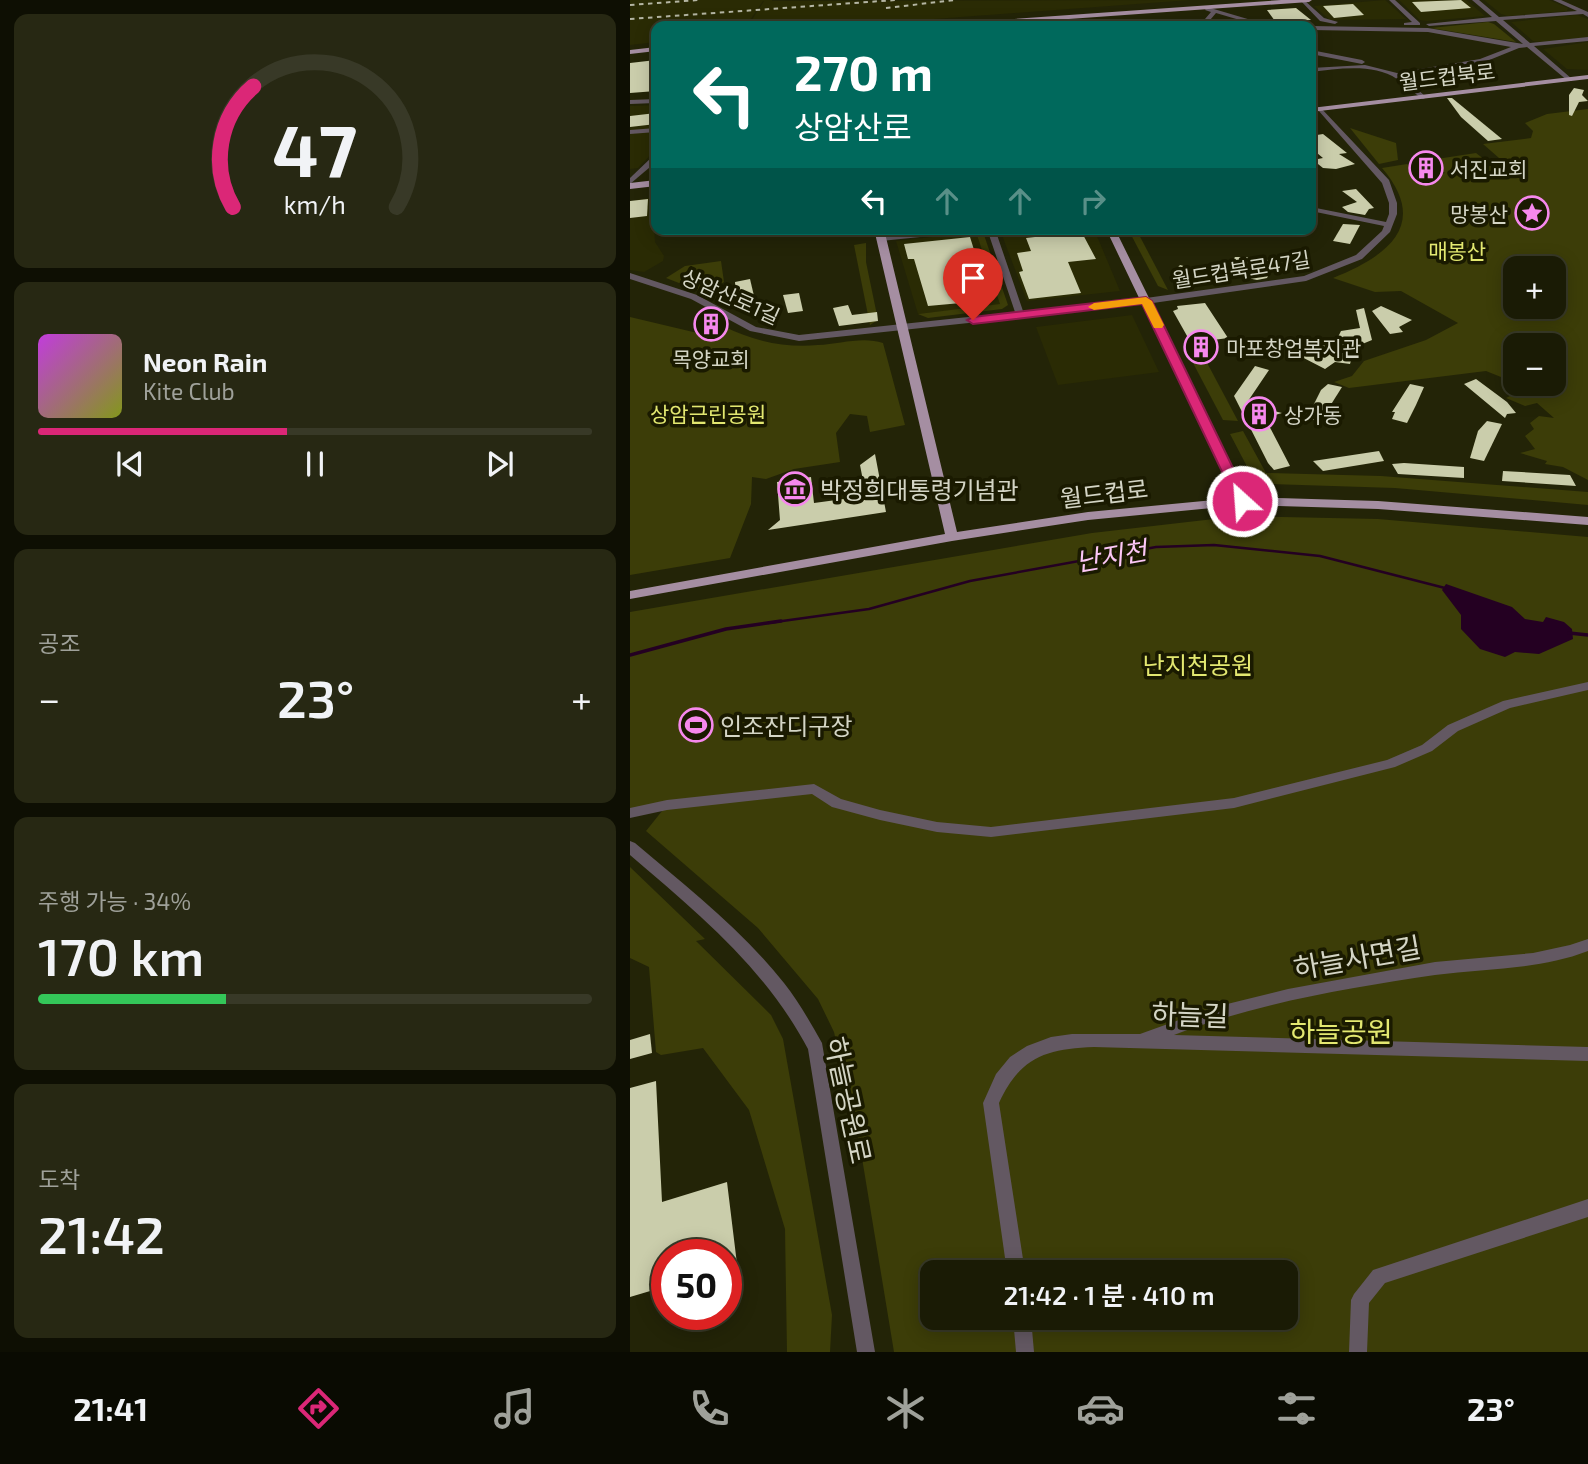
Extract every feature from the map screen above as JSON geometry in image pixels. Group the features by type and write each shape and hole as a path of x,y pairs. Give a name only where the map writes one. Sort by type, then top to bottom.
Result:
{"main road":[{"path":"1044,21 1310,0"},
{"path":"630,52 651,50"},
{"name":"월드컵북로","path":"1316,109 1588,77"},
{"path":"630,184 651,183"},
{"path":"880,235 952,537"},
{"path":"1113,235 1242,501"},
{"name":"월드컵로","path":"630,595 952,537 1088,516 1242,501 1378,505 1588,522"}],"street":[{"path":"1392,0 1418,24"},
{"path":"1475,0 1570,80"},
{"path":"1556,0 1586,13"},
{"path":"1302,1 1325,21 1418,24 1586,13"},
{"path":"1204,8 1249,21"},
{"path":"1206,21 1215,11"},
{"path":"1316,28 1428,30 1518,46 1588,39"},
{"path":"1316,70 1345,67 1396,75 1482,61 1518,46"},
{"path":"1316,53 1360,61 1381,68 1384,72"},
{"path":"1396,75 1423,97"},
{"path":"630,102 651,101"},
{"path":"1316,110 1386,183 1393,203 1390,225 1316,210"},
{"path":"630,132 651,130"},
{"path":"630,184 651,163"},
{"name":"월드컵북로47길","path":"1146,301 1283,283 1326,272 1365,253 1390,225"},
{"path":"993,235 1020,315"},
{"name":"상암산로1길","path":"630,276 694,297 753,329 782,337 815,338 903,328"},
{"path":"630,284 643,279"},
{"path":"903,328 1146,301"},
{"path":"630,813 667,805 814,789 837,803 880,815 937,827 991,832 1234,803 1390,764 1427,748 1453,728 1507,704 1588,686"},
{"name":"하늘공원로","path":"633,853 741,942 801,1015 817,1048 866,1352"},
{"name":"하늘사면길","path":"1141,1041 1196,1018 1306,991 1438,968 1511,963 1588,945"},
{"name":"하늘길","path":"1014,1260 991,1103 999,1080 1021,1056 1045,1044 1079,1040 1141,1041 1588,1054"},
{"path":"1358,1352 1360,1300 1379,1276 1588,1209"},
{"path":"1023,1330 1025,1352"}],"shaded area":[{"path":"630,0 1190,0 908,21 751,21 763,1 749,21 651,21 651,43 630,45"},
{"path":"1385,0 1406,19 1330,20 1314,6"},
{"path":"1399,0 1466,0 1485,16 1420,20"},
{"path":"1484,0 1549,0 1568,8 1567,11 1508,16 1501,14"},
{"path":"1577,15 1588,19 1588,37 1533,41 1511,22"},
{"path":"1588,42 1588,70 1567,69 1543,49"},
{"path":"651,105 651,154 638,168 630,169 630,106"},
{"path":"651,198 651,235 655,235 655,242 664,256 663,261 644,272 630,270 630,201"},
{"path":"977,235 1001,305 918,314 896,241"},
{"path":"1002,235 1097,235 1120,291 1027,301"},
{"path":"1132,315 1159,372 1058,385 1036,327"},
{"path":"1446,584 1512,607 1525,619 1543,622 1546,617 1564,622 1572,629 1573,639 1539,654 1515,652 1505,657 1480,649 1461,629 1461,615 1442,590"}],"green space":[{"path":"1488,22 1516,42 1431,28"},
{"name":"매봉산","path":"1588,109 1588,480 1563,467 1545,464 1547,461 1520,453 1535,449 1525,436 1534,429 1530,423 1539,416 1554,418 1537,403 1525,406 1506,398 1566,396 1566,333 1503,333 1503,378 1486,371 1349,388 1334,382 1352,376 1364,361 1426,340 1458,323 1401,291 1375,292 1333,278 1371,259 1396,236 1402,222 1402,206 1396,188 1382,168 1407,164 1423,177 1445,173 1430,160 1476,153 1485,160 1499,158 1483,144 1531,138 1533,131 1525,123 1547,114"},
{"path":"1350,128 1396,143 1398,160 1379,164"},
{"path":"977,235 984,235 1008,305 1002,309 928,318 918,314 1000,304"},
{"path":"1131,235 1139,235 1168,290 1158,286"},
{"path":"866,243 866,262 878,320 870,325 854,245"},
{"path":"721,261 724,282 705,293 666,278 685,266"},
{"name":"상암근린공원","path":"630,317 710,336 723,326 746,336 781,344 805,346 859,340 883,343 905,425 870,432 867,416 850,414 836,433 840,462 794,469 766,479 752,477 751,504 730,558 630,575"},
{"path":"1205,359 1238,421 1223,420 1192,361"},
{"path":"1243,431 1266,473 1381,476 1588,492 1588,505 1395,488 1269,484 1253,478 1230,434"},
{"name":"하늘공원","path":"1240,516 1378,519 1588,537 1588,1352 894,1352 861,1152 834,1032 818,999 758,928 646,831 666,806 630,813 630,612 1092,533"},
{"path":"630,867 705,939 696,941 771,1015 783,1039 832,1315 830,1352 787,1352 785,1229 749,1110 703,1048 661,1055 656,1052 649,967 630,958"}],"building":[{"path":"1461,0 1471,8 1421,12 1412,2"},
{"path":"1353,4 1364,15 1334,18 1323,6"},
{"path":"1296,8 1311,20 1275,21 1267,10"},
{"path":"651,61 651,91 630,93 630,63"},
{"path":"1574,88 1584,90 1582,95 1588,101 1579,102 1572,116 1569,115 1569,95"},
{"path":"1447,98 1452,98 1502,139 1488,141 1461,117"},
{"path":"651,114 651,125 630,127 630,116"},
{"path":"1323,134 1347,153 1339,154 1355,164 1336,169 1323,168 1316,162 1316,159 1323,158 1316,152 1316,135"},
{"path":"1356,189 1374,208 1369,209 1365,215 1348,212 1342,207 1357,202 1342,191"},
{"path":"648,199 647,216 630,218 630,201"},
{"path":"1343,224 1360,225 1350,244 1333,241"},
{"path":"1034,235 1083,235 1096,259 1068,262 1081,293 1029,299 1019,272 1023,271 1017,253 1031,251 1026,238 1035,237"},
{"path":"970,237 975,253 957,254 972,302 928,306 914,259 908,259 904,244"},
{"path":"1235,257 1276,261 1267,278 1257,280 1238,276 1231,263"},
{"path":"1180,265 1219,273 1210,284 1173,273"},
{"path":"750,279 754,296 736,299 735,282"},
{"path":"799,293 803,311 788,313 783,295"},
{"path":"1205,303 1228,338 1206,341 1213,353 1210,354 1212,358 1200,359 1173,311 1178,309 1177,306"},
{"path":"848,305 852,315 877,312 878,321 839,326 833,308"},
{"path":"1381,306 1412,320 1399,327 1403,332 1390,334 1372,311"},
{"path":"1364,308 1372,340 1355,347 1350,364 1335,362 1325,369 1296,354 1309,347 1309,341 1336,341 1341,331 1360,328 1356,310"},
{"path":"1255,366 1269,370 1246,404 1282,413 1265,418 1290,466 1274,470 1268,463 1234,396"},
{"path":"1476,379 1507,402 1516,413 1507,414 1505,418 1464,384"},
{"path":"1328,384 1342,387 1320,422 1307,418 1321,390"},
{"path":"1410,384 1424,387 1407,423 1392,419 1395,412 1392,412"},
{"path":"1487,421 1502,424 1484,461 1470,458 1478,431"},
{"path":"1379,451 1384,461 1323,471 1313,461"},
{"name":"박정희대통령기념관","path":"875,454 886,512 768,530 780,520 777,482 811,477 814,503 866,496 860,465"},
{"path":"1392,464 1464,467 1464,478 1398,474"},
{"path":"1503,471 1570,475 1576,486 1502,481"},
{"path":"650,1034 652,1053 630,1059 630,1040"},
{"path":"656,1081 662,1202 727,1182 734,1239 651,1239 651,1291 630,1297 630,1088"}],"waterway":[{"name":"난지천","path":"768,623 869,609 970,581 1156,547 1214,545 1320,556 1445,588"},
{"name":"난지천","path":"630,655 726,629 781,621"},
{"name":"난지천","path":"1569,633 1588,635"}],"railway":[{"path":"630,5 699,0"},
{"path":"630,19 896,0"},
{"path":"886,8 955,0"}],"slow traffic":[{"path":"1094,307 1146,301 1158,325"}],"place":[{"name":"서진교회","path":"1426,168"},
{"name":"망봉산","path":"1532,213"},
{"name":"목양교회","path":"711,324"},
{"name":"마포창업복지관","path":"1201,347"},
{"name":"상가동","path":"1259,414"},
{"name":"박정희대통령기념관","path":"795,489"},
{"name":"인조잔디구장","path":"696,725"}],"route":[{"path":"973,320 1146,301 1242,501"}],"park label":[{"name":"난지천공원","path":"1198,664"}]}
